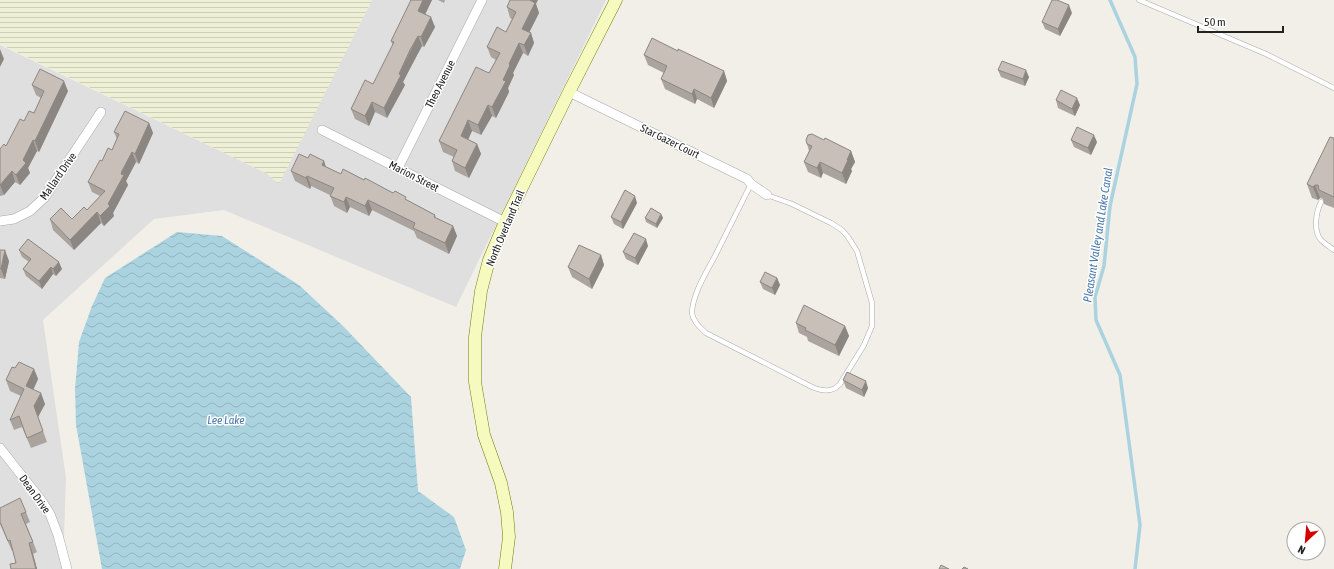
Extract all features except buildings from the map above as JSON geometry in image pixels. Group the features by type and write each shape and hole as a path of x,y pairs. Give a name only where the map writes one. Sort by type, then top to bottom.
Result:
{"main road":[{"name":"North Overland Trail","path":"506,569 509,537 507,512 501,483 484,435 475,382 475,344 481,291 489,260 505,222 616,0"}],"street":[{"name":"Theo Avenue","path":"398,168 482,0"},
{"name":"Star Gazer Court","path":"569,92 747,179 751,184 767,196"},
{"name":"Mallard Drive","path":"0,221 14,219 30,211 44,198 101,112"},
{"name":"Marion Street","path":"322,130 505,222"},
{"name":"Dean Drive","path":"0,448 41,500 50,514 58,535 67,569"}],"lane":[{"path":"1139,0 1266,54 1334,88"},
{"path":"751,184 703,281 694,303 692,311 693,316 699,327 706,333 812,387 821,390 831,390 840,384 864,345 872,326 872,303 857,251 845,234 831,223 792,204 767,196"},
{"path":"1321,202 1317,209 1316,228 1320,239 1334,250"}],"shaded area":[{"path":"372,0 606,0 456,307 224,210 154,219 43,320 66,478 63,569 0,569 0,45 266,173 279,183"}],"green space":[{"path":"0,0 372,0 279,184 266,173 0,44"}],"water":[{"name":"Lee Lake","path":"177,232 222,236 299,285 343,326 411,397 418,491 454,517 466,550 460,569 102,569 76,425 75,389 79,342 92,306 105,278"}],"waterway":[{"name":"Pleasant Valley and Lake Canal","path":"1110,0 1135,57 1137,84 1110,206 1104,266 1095,297 1096,320 1120,375 1140,525 1135,569"}]}
